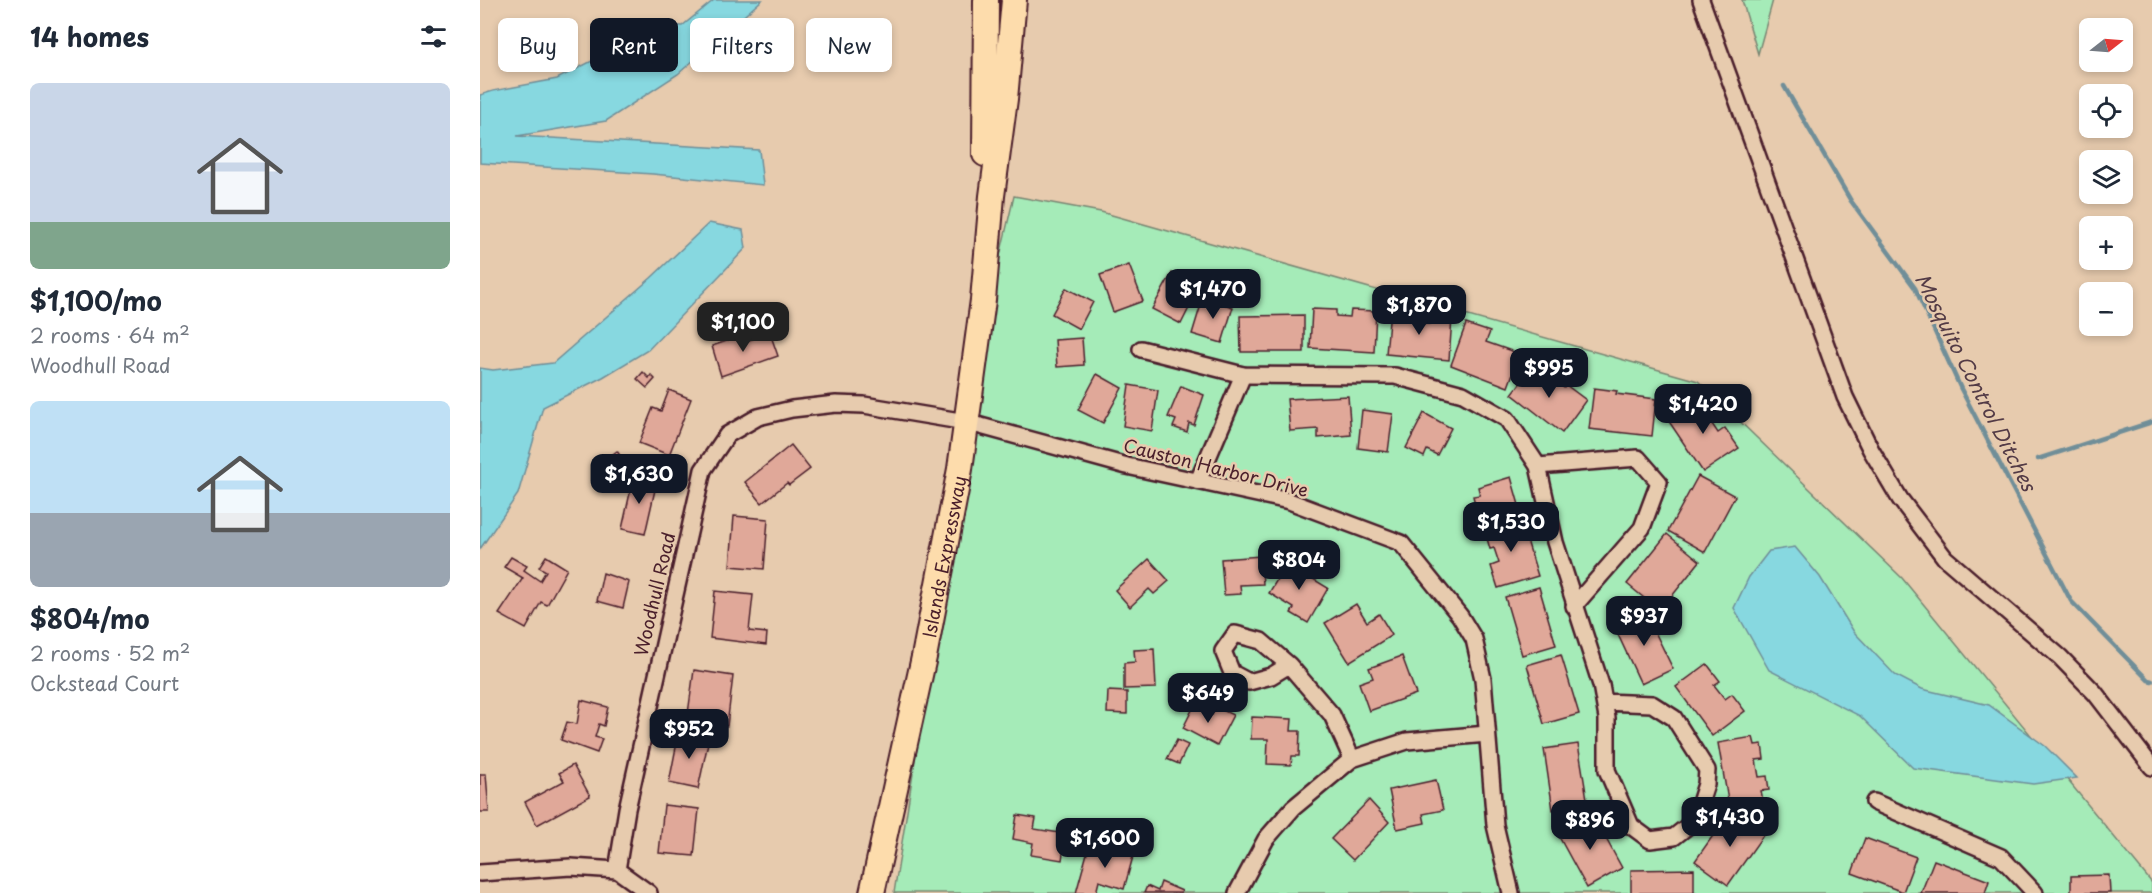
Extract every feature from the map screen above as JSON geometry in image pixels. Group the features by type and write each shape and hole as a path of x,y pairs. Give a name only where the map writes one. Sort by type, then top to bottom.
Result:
{"main road":[{"name":"Islands Expressway","path":"987,0 985,150 990,216"},
{"name":"Islands Expressway","path":"872,893 924,657 960,469 983,300 1014,0"}],"street":[{"path":"1701,0 1845,396 1871,450 1900,499 1945,558 2060,657 2095,693 2148,761"},
{"path":"1141,349 1243,375 1395,376 1463,394 1507,419 1538,466 1555,542 1601,685 1604,702 1607,718 1606,770 1631,826 1650,840 1674,837 1688,826 1699,806 1706,784 1707,770 1674,718 1652,704 1604,702"},
{"path":"1198,481 1243,375"},
{"name":"Woodhull Road","path":"617,870 627,809 703,470 727,435 758,417 792,409 836,404 888,408 966,422"},
{"name":"Causton Harbor Drive","path":"966,422 1127,466 1289,501 1401,543 1460,616 1474,639 1483,679 1495,825 1511,893"},
{"path":"1538,466 1638,458 1659,482 1641,528 1574,606"},
{"path":"1289,665 1332,716 1352,759"},
{"path":"1237,893 1266,839 1293,808 1352,759 1407,741 1487,734"},
{"path":"1874,802 2001,857 2035,893"},
{"path":"480,873 571,867 617,870 649,893"}],"green space":[{"path":"1742,0 1773,0 1758,54"},
{"path":"1014,196 1101,212 1698,381 1902,578 2152,883 2152,893 894,893 984,324"}],"water":[{"path":"714,0 762,0 742,18 692,18"},
{"path":"690,20 690,63 678,74 606,121 517,136 759,150 763,185 653,174 480,163 480,95 557,79 571,72 578,72 578,68 590,62 590,72 678,72 678,26 682,26"},
{"path":"709,223 743,230 746,248 648,350 603,377 543,407 518,494 480,549 480,368 493,370 553,363 651,278"},
{"path":"1795,547 1820,577 1854,632 1895,675 1922,689 1989,705 2045,746 2077,778 2033,784 1913,768 1860,716 1769,670 1734,608 1749,577 1769,551"}],"building":[{"path":"1129,265 1143,301 1113,312 1100,275"},
{"path":"1172,273 1180,277 1177,283 1196,294 1181,324 1152,309"},
{"path":"1066,288 1093,302 1079,329 1052,314"},
{"path":"1203,298 1233,307 1222,343 1192,334"},
{"path":"1312,309 1336,310 1336,316 1350,317 1351,310 1376,311 1374,352 1310,348"},
{"path":"1390,310 1415,313 1414,323 1429,324 1429,316 1452,318 1449,360 1386,354"},
{"path":"1304,315 1304,352 1241,352 1240,316"},
{"path":"1466,324 1490,332 1486,342 1520,354 1508,387 1451,365"},
{"path":"770,333 778,356 721,376 712,346 741,336 743,342"},
{"path":"1082,338 1084,365 1057,367 1055,340"},
{"path":"1534,365 1564,388 1566,385 1586,400 1562,433 1512,394"},
{"path":"643,372 649,378 651,375 655,379 647,388 637,379"},
{"path":"1097,374 1122,388 1103,423 1078,410"},
{"path":"1129,385 1158,390 1152,431 1123,426"},
{"path":"1181,386 1204,395 1194,425 1189,423 1187,432 1173,427 1176,420 1168,417"},
{"path":"1594,388 1617,391 1616,394 1656,399 1652,436 1589,429"},
{"path":"669,390 691,399 669,455 639,443 653,408 661,411"},
{"path":"1348,396 1351,435 1318,438 1318,429 1290,431 1287,399"},
{"path":"1703,397 1716,416 1710,421 1718,433 1725,428 1739,448 1703,472 1668,420"},
{"path":"1362,410 1393,414 1388,452 1358,448"},
{"path":"1424,413 1451,428 1437,455 1427,450 1424,457 1406,448"},
{"path":"791,445 810,469 789,485 787,483 762,503 745,482"},
{"path":"617,451 623,460 615,465 609,457"},
{"path":"634,475 657,481 645,534 622,529"},
{"path":"1698,476 1735,496 1705,552 1668,531"},
{"path":"1511,477 1519,505 1486,516 1483,506 1476,508 1473,496 1480,495 1478,487"},
{"path":"734,516 768,519 764,569 730,566"},
{"path":"1522,517 1538,576 1498,588 1491,566 1499,563 1494,548 1490,549 1484,528"},
{"path":"1667,534 1700,561 1660,611 1627,584"},
{"path":"546,556 567,569 547,605 541,602 526,629 499,614 523,578 504,567 511,557 527,566 524,570 540,581 546,571 539,567"},
{"path":"1261,556 1263,584 1240,585 1241,594 1224,595 1221,559"},
{"path":"1149,559 1169,581 1154,594 1149,589 1130,607 1115,590"},
{"path":"1288,561 1314,576 1313,579 1328,588 1308,623 1291,613 1294,608 1269,593"},
{"path":"603,573 629,582 623,608 597,601"},
{"path":"1539,587 1556,645 1522,655 1505,597"},
{"path":"715,591 753,595 749,631 767,633 766,645 710,638"},
{"path":"1356,604 1367,622 1379,614 1392,635 1349,662 1325,623"},
{"path":"1644,612 1647,619 1655,615 1661,630 1655,632 1673,669 1641,684 1614,626"},
{"path":"1154,649 1156,688 1124,689 1124,663 1135,662 1134,650"},
{"path":"1561,655 1579,714 1544,724 1527,665"},
{"path":"1402,656 1416,694 1369,711 1359,683 1373,678 1369,668"},
{"path":"1707,664 1720,681 1714,685 1725,699 1732,694 1745,711 1712,736 1676,687"},
{"path":"694,670 733,676 727,726 687,721"},
{"path":"1108,691 1127,692 1127,714 1107,713"},
{"path":"581,700 608,707 604,726 599,724 595,737 602,739 597,753 561,740 567,722 577,724"},
{"path":"1194,706 1212,715 1216,707 1233,715 1217,746 1183,728"},
{"path":"1252,717 1292,719 1291,731 1300,731 1299,756 1292,756 1291,765 1267,764 1268,739 1251,739"},
{"path":"679,732 709,738 698,789 669,783"},
{"path":"1753,737 1755,745 1762,744 1764,759 1756,760 1759,777 1767,776 1769,790 1761,791 1763,800 1729,806 1718,743"},
{"path":"1177,740 1188,745 1179,764 1167,759"},
{"path":"1578,744 1588,805 1553,810 1544,749"},
{"path":"573,765 590,796 537,825 525,802 564,781 559,773"},
{"path":"480,774 486,774 489,812 480,812"},
{"path":"1436,780 1443,810 1423,814 1425,823 1397,829 1389,790"},
{"path":"1369,800 1389,822 1353,860 1331,839"},
{"path":"664,805 699,809 694,856 659,853"},
{"path":"1731,810 1764,834 1728,885 1695,861"},
{"path":"1592,813 1622,868 1587,888 1557,833"},
{"path":"1017,815 1036,818 1034,829 1066,834 1062,860 1031,855 1033,843 1013,839"},
{"path":"1865,838 1916,857 1903,892 1852,873"},
{"path":"1089,846 1107,851 1109,846 1134,853 1124,889 1099,881 1096,893 1076,893"},
{"path":"1934,860 1989,881 1985,893 1921,893"},
{"path":"1694,869 1694,893 1631,893 1631,870"},
{"path":"2109,875 2110,893 2071,893 2071,876"},
{"path":"1161,882 1182,891 1181,893 1144,893 1147,886 1158,891"}],"waterway":[{"name":"Mosquito Control Ditches","path":"1784,86 1851,201 1915,288 1961,389 2071,601 2148,680 2152,681"},
{"name":"Mosquito Control Ditches","path":"2038,459 2152,422"}]}
